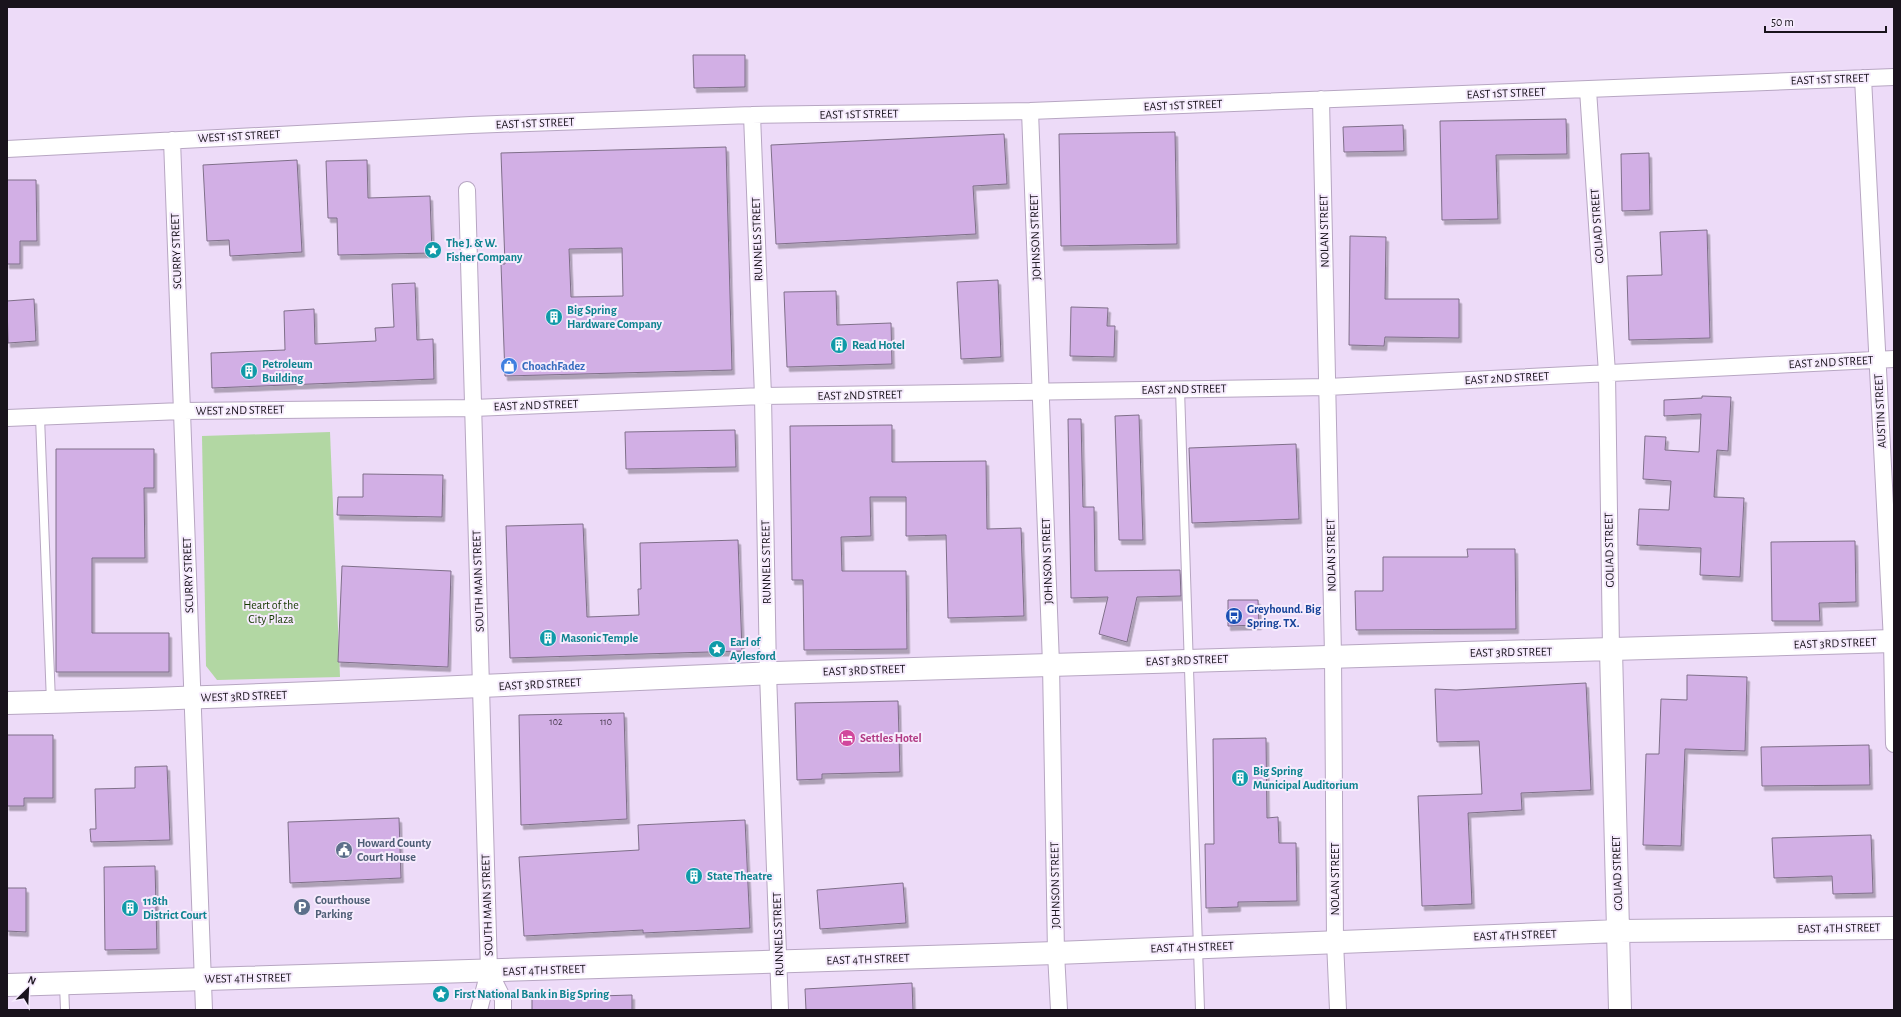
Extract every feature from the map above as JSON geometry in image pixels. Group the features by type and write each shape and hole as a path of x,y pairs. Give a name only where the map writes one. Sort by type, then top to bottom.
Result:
{"main road":[{"name":"EAST 3RD STREET","path":"481,686 768,673 1333,655 1611,650 1893,641"},
{"name":"GOLIAD STREET","path":"1611,650 1620,1010"},
{"name":"WEST 3RD STREET","path":"7,703 192,698 481,686"},
{"name":"EAST 4TH STREET","path":"490,972 1056,953 1619,931 1894,928"},
{"name":"WEST 4TH STREET","path":"7,985 490,972"}],"street":[{"name":"EAST 1ST STREET","path":"471,125 752,115 1030,112 1894,77"},
{"name":"AUSTIN STREET","path":"1863,78 1893,641 1894,744"},
{"name":"GOLIAD STREET","path":"1588,90 1607,373 1611,650"},
{"name":"NOLAN STREET","path":"1321,100 1333,655 1335,941 1338,1010"},
{"name":"JOHNSON STREET","path":"1030,112 1051,664 1056,953 1059,1010"},
{"name":"RUNNELS STREET","path":"752,115 763,396 768,673 780,1010"},
{"name":"WEST 1ST STREET","path":"7,149 471,125"},
{"name":"SCURRY STREET","path":"172,140 204,1010"},
{"name":"SOUTH MAIN STREET","path":"467,190 490,972 479,1010"},
{"name":"EAST 2ND STREET","path":"473,408 763,396 1327,387 1894,359"},
{"name":"WEST 2ND STREET","path":"7,418 182,411 473,408"},
{"name":"SOUTH MAIN STREET","path":"490,972 503,999 503,1010"}],"lane":[{"path":"1180,390 1200,1010"},
{"path":"40,417 51,702"},
{"path":"64,983 65,1010"}],"green space":[{"name":"Heart of the City Plaza","path":"330,432 340,677 217,680 206,666 202,436"}],"building":[{"path":"693,55 745,55 745,87 694,88"},
{"path":"1566,119 1567,154 1496,155 1498,219 1442,220 1440,121"},
{"path":"1403,125 1404,151 1344,152 1343,127"},
{"path":"1175,132 1177,244 1061,246 1059,134"},
{"path":"1004,134 1007,184 973,186 976,234 776,244 771,145"},
{"path":"726,147 732,370 505,376 501,264 505,264 501,153","holes":["622,248 623,296 571,297 569,249"]},
{"path":"1649,153 1650,210 1622,211 1621,154"},
{"path":"297,160 302,252 230,256 229,240 207,241 203,165"},
{"path":"367,160 368,198 430,196 432,253 338,255 337,218 328,218 326,161"},
{"path":"7,180 36,180 37,241 20,241 20,264 7,264"},
{"path":"1707,230 1710,338 1629,340 1627,276 1662,275 1660,232"},
{"path":"1350,236 1386,237 1385,299 1459,299 1459,338 1385,337 1384,346 1349,345"},
{"path":"998,280 1001,357 961,359 957,282"},
{"path":"415,283 417,340 433,339 434,379 212,388 211,353 285,350 284,311 314,309 315,344 376,341 375,328 394,327 392,284"},
{"name":"Read Hotel","path":"836,291 837,325 891,323 892,364 787,367 784,292"},
{"path":"34,299 36,341 8,343 7,301"},
{"path":"1071,307 1108,308 1107,326 1115,326 1114,357 1070,356"},
{"path":"1702,396 1731,397 1728,451 1717,450 1714,497 1744,498 1740,577 1700,575 1701,548 1637,545 1639,509 1669,510 1671,481 1643,479 1645,436 1666,437 1665,450 1699,452 1701,414 1664,416 1664,400 1702,398"},
{"path":"1139,415 1143,540 1119,540 1115,416"},
{"path":"1068,419 1081,419 1083,507 1094,507 1095,571 1180,570 1181,596 1137,597 1127,642 1099,634 1108,597 1071,598"},
{"path":"892,425 892,462 986,461 987,529 1021,528 1024,616 948,618 946,535 906,536 906,497 870,497 871,536 841,537 842,571 906,571 907,649 804,650 803,580 792,580 790,426"},
{"path":"735,430 736,467 626,469 625,432"},
{"path":"1296,444 1299,519 1192,523 1189,448"},
{"path":"56,449 154,449 154,488 144,488 145,558 92,558 92,633 169,633 169,672 56,672"},
{"path":"363,474 443,475 442,517 337,515 338,497 363,497"},
{"path":"583,524 587,617 639,615 638,589 641,589 640,543 738,540 742,651 510,658 506,526"},
{"path":"1855,541 1856,602 1819,603 1820,621 1772,621 1771,542"},
{"path":"1467,549 1515,549 1516,629 1356,630 1355,591 1383,591 1383,557 1468,557"},
{"path":"342,566 451,571 448,667 338,662"},
{"path":"1228,600 1258,600 1259,625 1228,626"},
{"path":"1687,675 1747,677 1745,751 1685,749 1681,846 1643,845 1646,754 1659,754 1661,699 1687,700"},
{"path":"1586,683 1591,790 1521,793 1522,810 1468,813 1472,904 1422,906 1418,796 1482,794 1479,741 1437,742 1435,689 1456,690"},
{"name":"Settles Hotel","path":"898,701 900,772 822,774 822,779 797,780 795,703"},
{"path":"624,713 627,819 521,825 519,715"},
{"path":"7,735 53,735 53,798 24,798 24,806 7,806"},
{"path":"1266,738 1267,818 1278,817 1279,843 1296,843 1297,901 1238,902 1238,907 1206,908 1205,844 1214,844 1213,739"},
{"path":"1869,745 1870,785 1762,786 1761,747"},
{"path":"167,766 170,840 91,842 90,829 96,829 95,789 135,788 135,767"},
{"name":"Howard County Court House","path":"399,818 401,878 290,883 288,822"},
{"path":"745,820 750,928 643,933 643,930 524,936 519,857 639,850 638,825"},
{"path":"1871,835 1873,893 1833,894 1832,876 1774,878 1772,838"},
{"name":"118th District Court","path":"155,866 157,949 105,950 104,867"},
{"path":"903,883 906,923 820,929 817,890"},
{"path":"7,888 26,888 26,932 7,931"},
{"path":"912,983 913,1010 806,1010 805,989"},
{"path":"632,995 632,1010 532,1010 532,998"}],"place":[{"name":"The J. & W. Fisher Company","path":"433,250"},
{"name":"Big Spring Hardware Company","path":"554,317"},
{"name":"Read Hotel","path":"839,345"},
{"name":"ChoachFadez","path":"509,366"},
{"name":"Petroleum Building","path":"249,371"},
{"name":"Greyhound. Big Spring. TX.","path":"1234,616"},
{"name":"Masonic Temple","path":"548,638"},
{"name":"Earl of Aylesford","path":"717,649"},
{"name":"Settles Hotel","path":"847,738"},
{"name":"Big Spring Municipal Auditorium","path":"1240,778"},
{"name":"Howard County Court House","path":"344,850"},
{"name":"State Theatre","path":"694,876"},
{"name":"Courthouse Parking","path":"302,907"},
{"name":"118th District Court","path":"130,908"},
{"name":"First National Bank in Big Spring","path":"441,994"}]}
